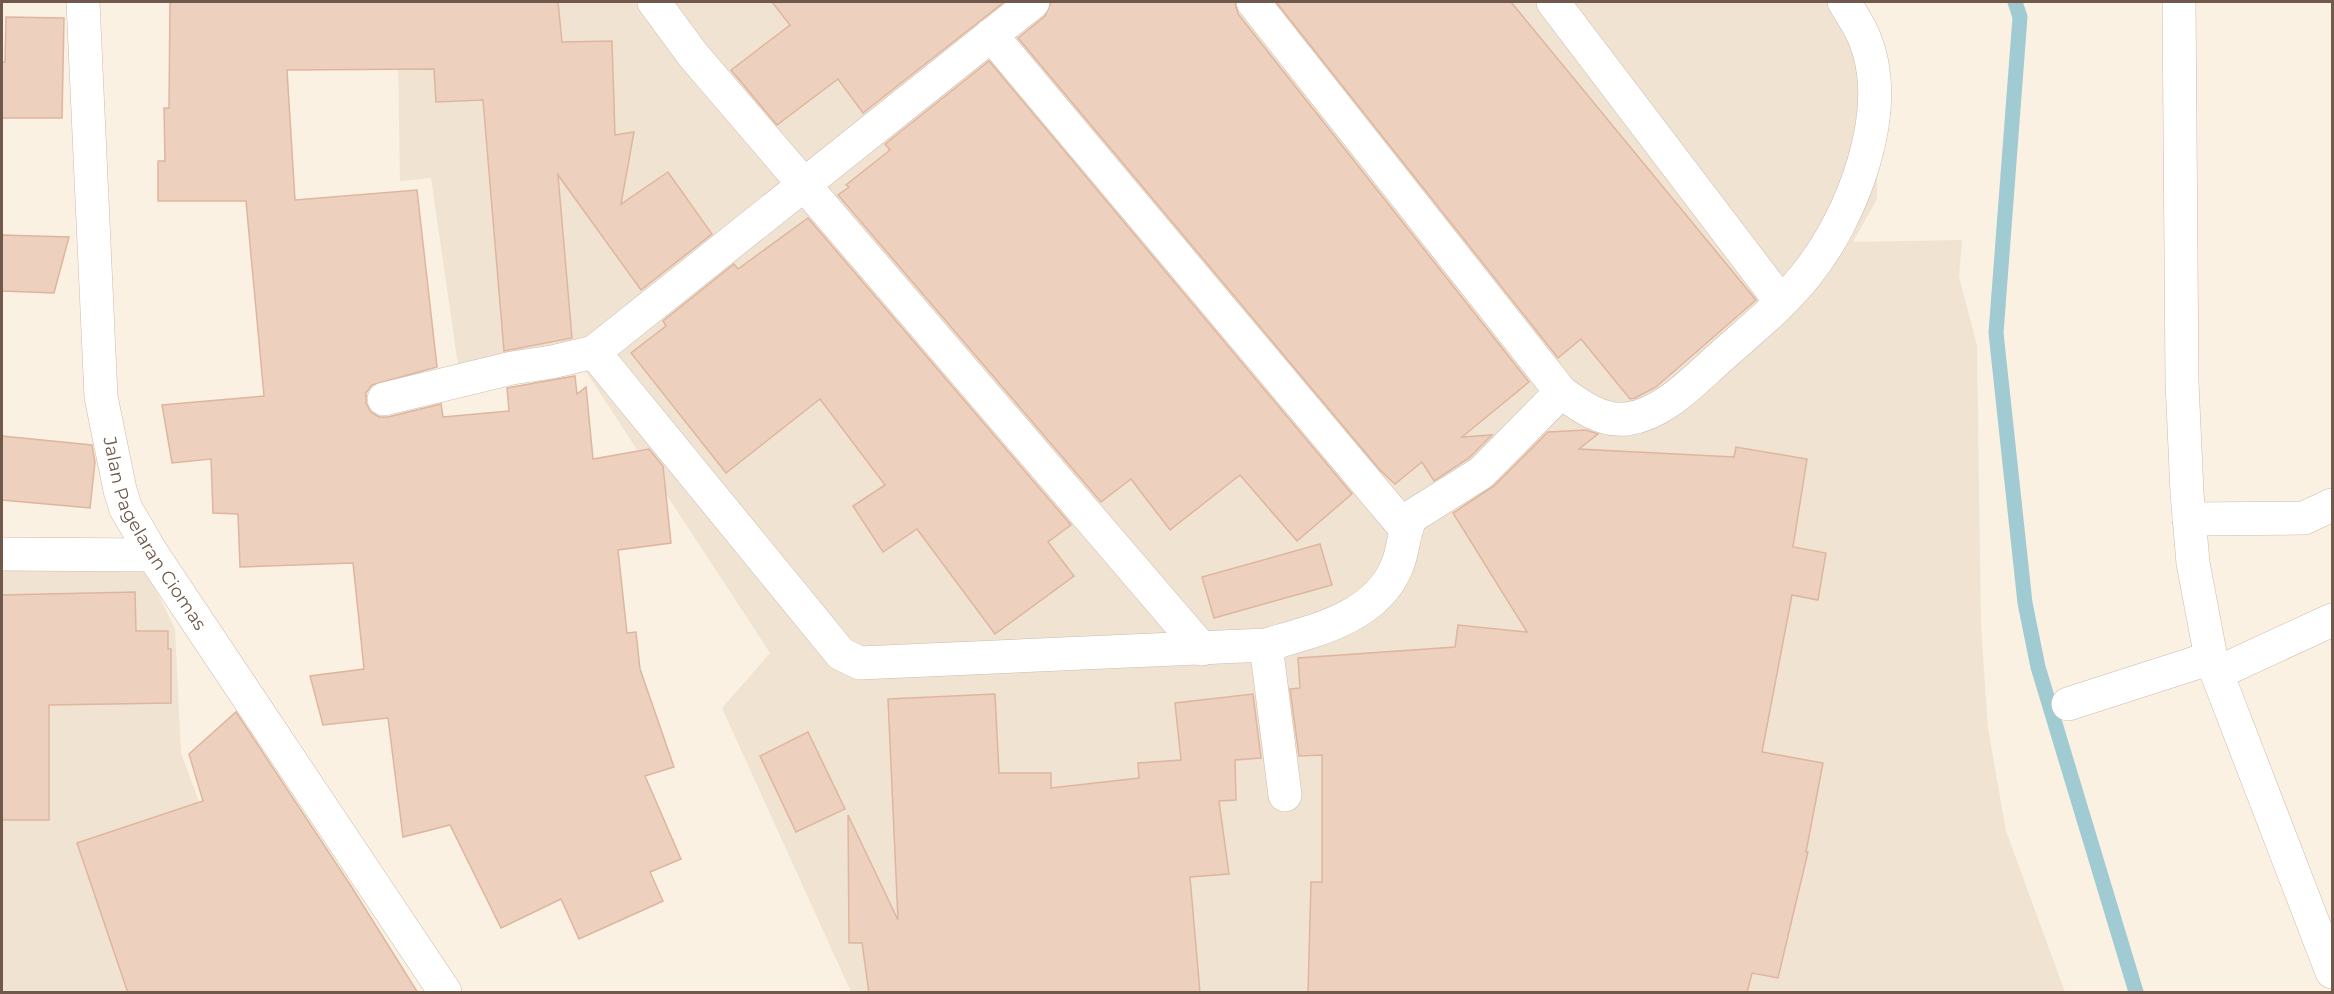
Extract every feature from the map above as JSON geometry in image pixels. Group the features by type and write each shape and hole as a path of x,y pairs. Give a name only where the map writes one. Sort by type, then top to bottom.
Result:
{"street":[{"name":"Jalan Pagelaran Ciomas","path":"84,2 101,397 126,509 153,555 445,993"},
{"path":"654,2 693,55 1202,649"},
{"path":"384,399 512,368 594,352 1033,2"},
{"path":"1253,2 1561,393 1593,413 1616,420 1647,414 1666,403 1781,303 1806,275 1853,199 1870,136 1873,99 1869,54 1864,37 1844,2"},
{"path":"1553,2 1781,303"},
{"path":"2180,2 2182,382 2193,563 2214,665 2332,970"},
{"path":"991,35 1405,528"},
{"path":"594,352 842,654 860,663 1266,645 1328,627 1366,606 1387,586 1398,564 1405,528 1411,517 1481,473 1561,393"},
{"path":"2189,519 2304,518 2332,505"},
{"path":"2,554 153,555"},
{"path":"2068,704 2214,665 2332,620"},
{"path":"1266,645 1285,795"}],"shaded area":[{"path":"397,2 1857,2 1877,61 1877,199 1853,242 1962,240 1959,277 1977,345 1981,626 1988,728 2006,831 2065,992 851,992 722,708 770,653 581,364 462,393 431,178 400,181"},
{"path":"2,564 145,567 175,629 181,753 249,936 263,992 2,992"}],"building":[{"path":"170,2 558,2 562,42 612,41 615,135 634,132 621,204 668,172 712,234 641,290 558,175 572,338 504,351 483,100 436,102 434,69 287,70 295,200 417,190 437,367 372,385 366,393 366,403 371,412 379,417 388,417 441,404 443,417 509,411 507,388 575,376 577,394 586,387 593,459 649,449 663,466 671,543 618,550 627,633 636,632 640,669 674,767 645,776 681,859 650,872 663,901 579,939 561,899 501,928 450,825 403,837 388,718 323,725 310,676 364,669 353,563 240,567 238,514 213,513 211,459 172,463 162,405 264,396 246,201 158,201 158,161 165,161 164,108 169,108"},
{"path":"772,2 1004,2 863,113 838,79 777,125 731,70 790,25"},
{"path":"1051,2 1235,2 1238,14 1529,382 1462,437 1492,435 1469,458 1434,481 1422,462 1395,484 1380,470 1018,38 1045,16"},
{"path":"1276,2 1511,2 1756,300 1656,387 1635,398 1630,399 1581,339 1558,358"},
{"path":"6,17 64,18 62,118 2,118 2,62 5,62"},
{"path":"989,61 1352,494 1297,541 1240,475 1170,530 1131,479 1101,502 838,195 849,187 846,185 890,150 885,144"},
{"path":"808,218 1071,525 1048,542 1074,576 995,634 917,529 883,552 853,506 885,485 820,399 726,473 631,353 666,326 663,321 734,264 738,269"},
{"path":"2,235 69,237 54,293 2,291"},
{"path":"1586,430 1598,434 1579,449 1734,457 1736,447 1807,459 1793,547 1826,553 1818,600 1792,595 1762,752 1823,763 1806,852 1808,852 1778,978 1752,973 1747,993 1308,993 1311,882 1322,882 1322,755 1299,756 1290,689 1300,688 1298,658 1455,647 1458,625 1527,632 1453,513 1494,486 1548,432"},
{"path":"2,436 92,445 95,462 90,508 2,500"},
{"path":"1320,544 1332,585 1214,618 1202,577"},
{"path":"135,592 136,631 168,631 168,649 171,649 171,703 49,705 49,820 2,820 2,595"},
{"path":"995,694 999,773 1051,773 1051,788 1139,778 1138,763 1181,760 1175,703 1253,694 1261,758 1235,760 1236,800 1219,801 1229,874 1190,877 1200,993 869,993 862,943 849,943 848,815 898,920 888,699"},
{"path":"236,712 351,886 418,993 128,993 77,843 203,801 189,754"},
{"path":"808,732 845,809 796,832 760,756"}],"waterway":[{"path":"2015,2 2020,17 1996,333 2025,603 2038,667 2136,992"}]}
